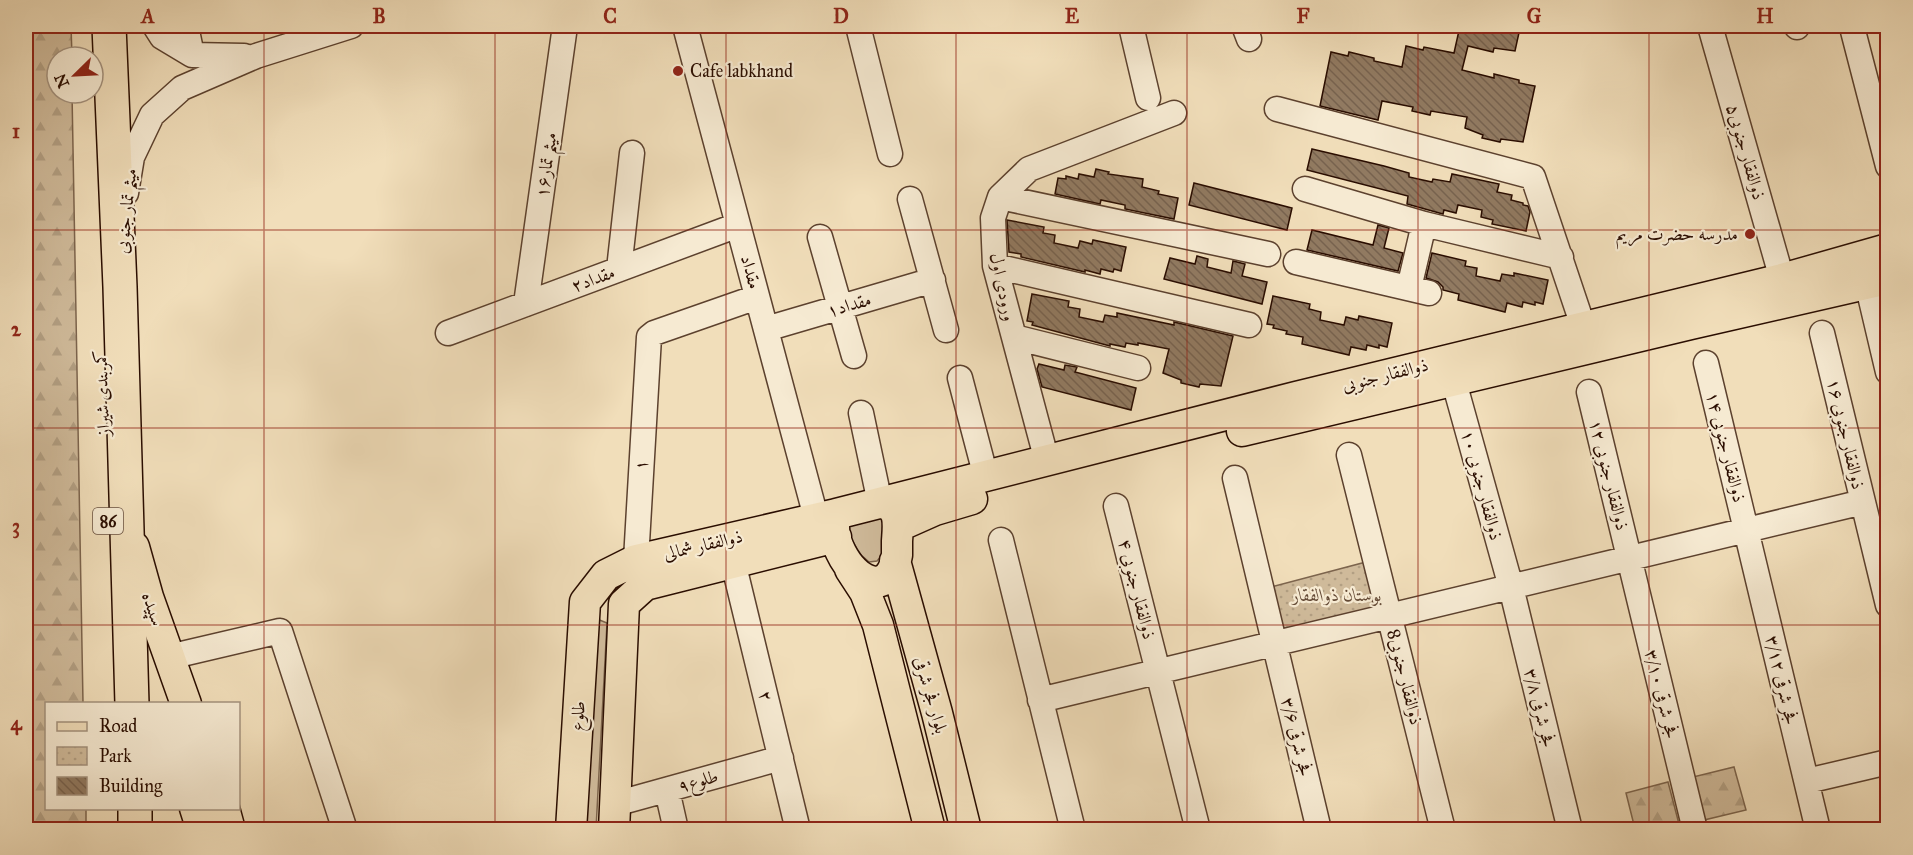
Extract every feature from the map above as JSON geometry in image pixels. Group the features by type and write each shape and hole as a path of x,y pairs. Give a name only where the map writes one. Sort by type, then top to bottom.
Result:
{"highway":[{"path":"91,26 92,45"},
{"path":"109,26 120,287 132,702"},
{"name":"کمربندی شیراز","path":"94,105 100,338 116,702"},
{"path":"117,810 117,830"},
{"path":"135,810 135,830"}],"main road":[{"name":"ذوالفقار جنوبی","path":"828,528 887,510 1298,407 1583,327 1782,279 1887,249"},
{"name":"ذوالفقار جنوبی","path":"994,484 1047,461 1298,407 1454,382 1877,281"},
{"path":"850,568 861,578 871,582 888,576 895,561 887,510"},
{"name":"سپیده","path":"126,512 148,597 185,702"},
{"name":"ذوالفقار شمالی","path":"585,602 606,575 635,583 734,562 828,528"},
{"name":"ذوالفقار شمالی","path":"635,583 828,528"},
{"name":"بلوار فجر شرقی","path":"828,528 865,592 881,633 930,830"},
{"name":"بلوار فجر شرقی","path":"895,561 937,713 966,830"},
{"path":"585,602 635,583 615,817"},
{"name":"طلوع","path":"571,830 585,602"},
{"path":"881,633 883,618 889,612 896,610 903,614 913,632"},
{"path":"196,810 202,830"},
{"path":"225,810 230,830"}],"street":[{"path":"154,26 162,37 192,55"},
{"path":"186,26 192,55"},
{"name":"میثم تمار جنوبی","path":"120,287 125,202 132,157 152,115 182,88 256,56 351,26"},
{"name":"میثم تمار۱۶","path":"526,304 565,26"},
{"name":"مقداد","path":"685,26 766,329 828,528"},
{"path":"858,26 890,154"},
{"path":"1131,26 1148,98"},
{"name":"ذوالفقار جنوبی۵","path":"1710,26 1782,279"},
{"path":"1853,31 1887,166"},
{"name":"میثم تمار جنوبی","path":"192,55 256,56"},
{"path":"1277,109 1533,177 1583,327"},
{"path":"1000,196 1029,169 1174,114"},
{"path":"619,269 632,153"},
{"path":"1305,189 1424,224 1561,257"},
{"path":"1000,196 1268,254"},
{"name":"ورودی اول","path":"1000,196 993,218 995,266 1047,461"},
{"path":"910,199 946,330"},
{"path":"1296,262 1419,290 1424,224"},
{"name":"مقداد۲","path":"448,333 738,225"},
{"path":"820,237 854,356"},
{"path":"995,266 1249,325"},
{"name":"مقداد۱","path":"766,329 933,280"},
{"path":"1877,281 1887,372"},
{"name":"۱","path":"635,583 649,337 654,333 757,297"},
{"name":"۱۶ ذوالفقار جنوبی","path":"1822,333 1887,605"},
{"path":"1014,337 1138,368"},
{"name":"۱۴ ذوالفقار جنوبی","path":"1706,363 1747,530"},
{"path":"960,378 994,484"},
{"name":"۱۰ ذوالفقار جنوبی","path":"1454,382 1511,587"},
{"name":"۱۲ ذوالفقار جنوبی","path":"1588,392 1629,559"},
{"path":"861,413 887,510"},
{"name":"8ذوالفقار جنوبی","path":"1349,456 1443,830"},
{"name":"۳/۶ فجر شرقی","path":"1235,478 1319,830"},
{"path":"1040,700 1863,502"},
{"name":"۴ ذوالفقار جنوبی","path":"1116,506 1198,830"},
{"name":"۳/۱۲ فجر شرقی","path":"1747,530 1818,830"},
{"path":"1000,540 1072,830"},
{"name":"۳/۱۰ فجر شرقی","path":"1629,559 1695,830"},
{"name":"۲","path":"734,562 798,830"},
{"name":"۳/۸ فجر شرقی","path":"1511,587 1570,830"},
{"path":"169,657 280,631 345,830"},
{"name":"طلوع۹","path":"615,817 667,790 780,758"},
{"path":"1807,781 1887,762"},
{"path":"667,790 676,830"}],"green space":[{"path":"26,26 71,26 72,45 45,45 45,105 72,105 83,702 45,702 45,810 86,810 86,829 26,829"},
{"path":"850,515 888,515 883,554 877,561 869,562 860,554 846,530"},
{"name":"بوستان ذوالفقار","path":"1366,562 1377,610 1283,633 1271,587"},
{"path":"597,619 607,623 596,829 583,830"},
{"path":"1734,767 1746,810 1704,820 1693,777"},
{"path":"1668,782 1679,824 1657,829 1635,829 1626,793"}],"building":[{"path":"1460,26 1520,28 1515,51 1494,48 1493,52 1468,46 1462,70 1494,78 1494,74 1535,86 1523,142 1501,139 1500,142 1482,138 1483,135 1465,128 1467,117 1431,111 1430,115 1412,111 1413,107 1382,101 1378,120 1320,106 1331,52 1348,56 1349,52 1374,58 1374,61 1402,67 1406,46 1454,53"},
{"path":"1312,149 1384,166 1409,173 1409,177 1432,182 1433,179 1450,182 1452,174 1499,184 1497,192 1512,195 1511,200 1528,206 1530,212 1526,231 1492,224 1493,220 1481,217 1482,210 1458,205 1456,213 1444,210 1443,214 1407,204 1408,196 1307,170"},
{"path":"1096,169 1109,172 1108,174 1143,179 1142,187 1159,191 1158,194 1178,198 1174,219 1125,209 1125,205 1101,200 1100,204 1055,194 1058,178 1066,179 1066,176 1078,179 1079,174 1094,177"},
{"path":"1194,183 1292,208 1287,230 1189,205"},
{"path":"1007,220 1044,227 1043,233 1055,235 1054,243 1078,248 1080,241 1092,244 1093,240 1126,247 1121,271 1101,269 1100,274 1085,270 1085,272 1009,252"},
{"path":"1378,225 1389,228 1384,248 1403,253 1398,271 1307,250 1312,230 1373,245"},
{"path":"1432,253 1466,261 1465,266 1477,268 1476,276 1500,281 1502,274 1514,276 1514,273 1548,280 1543,304 1523,302 1522,307 1507,303 1505,312 1458,300 1459,294 1443,290 1438,282 1426,278"},
{"path":"1197,256 1208,259 1207,267 1231,273 1233,261 1245,264 1242,276 1267,282 1262,304 1164,279 1170,258 1195,264"},
{"path":"1032,294 1069,301 1068,307 1080,309 1079,317 1103,322 1105,315 1117,317 1117,313 1174,325 1174,322 1233,336 1221,386 1200,384 1199,387 1181,383 1181,380 1163,373 1169,349 1138,343 1138,345 1126,343 1125,347 1110,344 1110,346 1032,325 1033,322 1027,321"},
{"path":"1273,296 1310,304 1309,309 1321,312 1320,320 1344,325 1346,317 1358,320 1359,316 1392,323 1387,347 1367,345 1366,350 1351,347 1349,355 1302,344 1303,337 1286,334 1287,331 1267,324"},
{"path":"1039,364 1064,370 1065,365 1077,367 1075,372 1136,388 1131,410 1042,387 1037,369"}],"place":[{"name":"Cafe labkhand","path":"678,71"},
{"name":"مدرسه حضرت مریم","path":"1750,234"}]}
